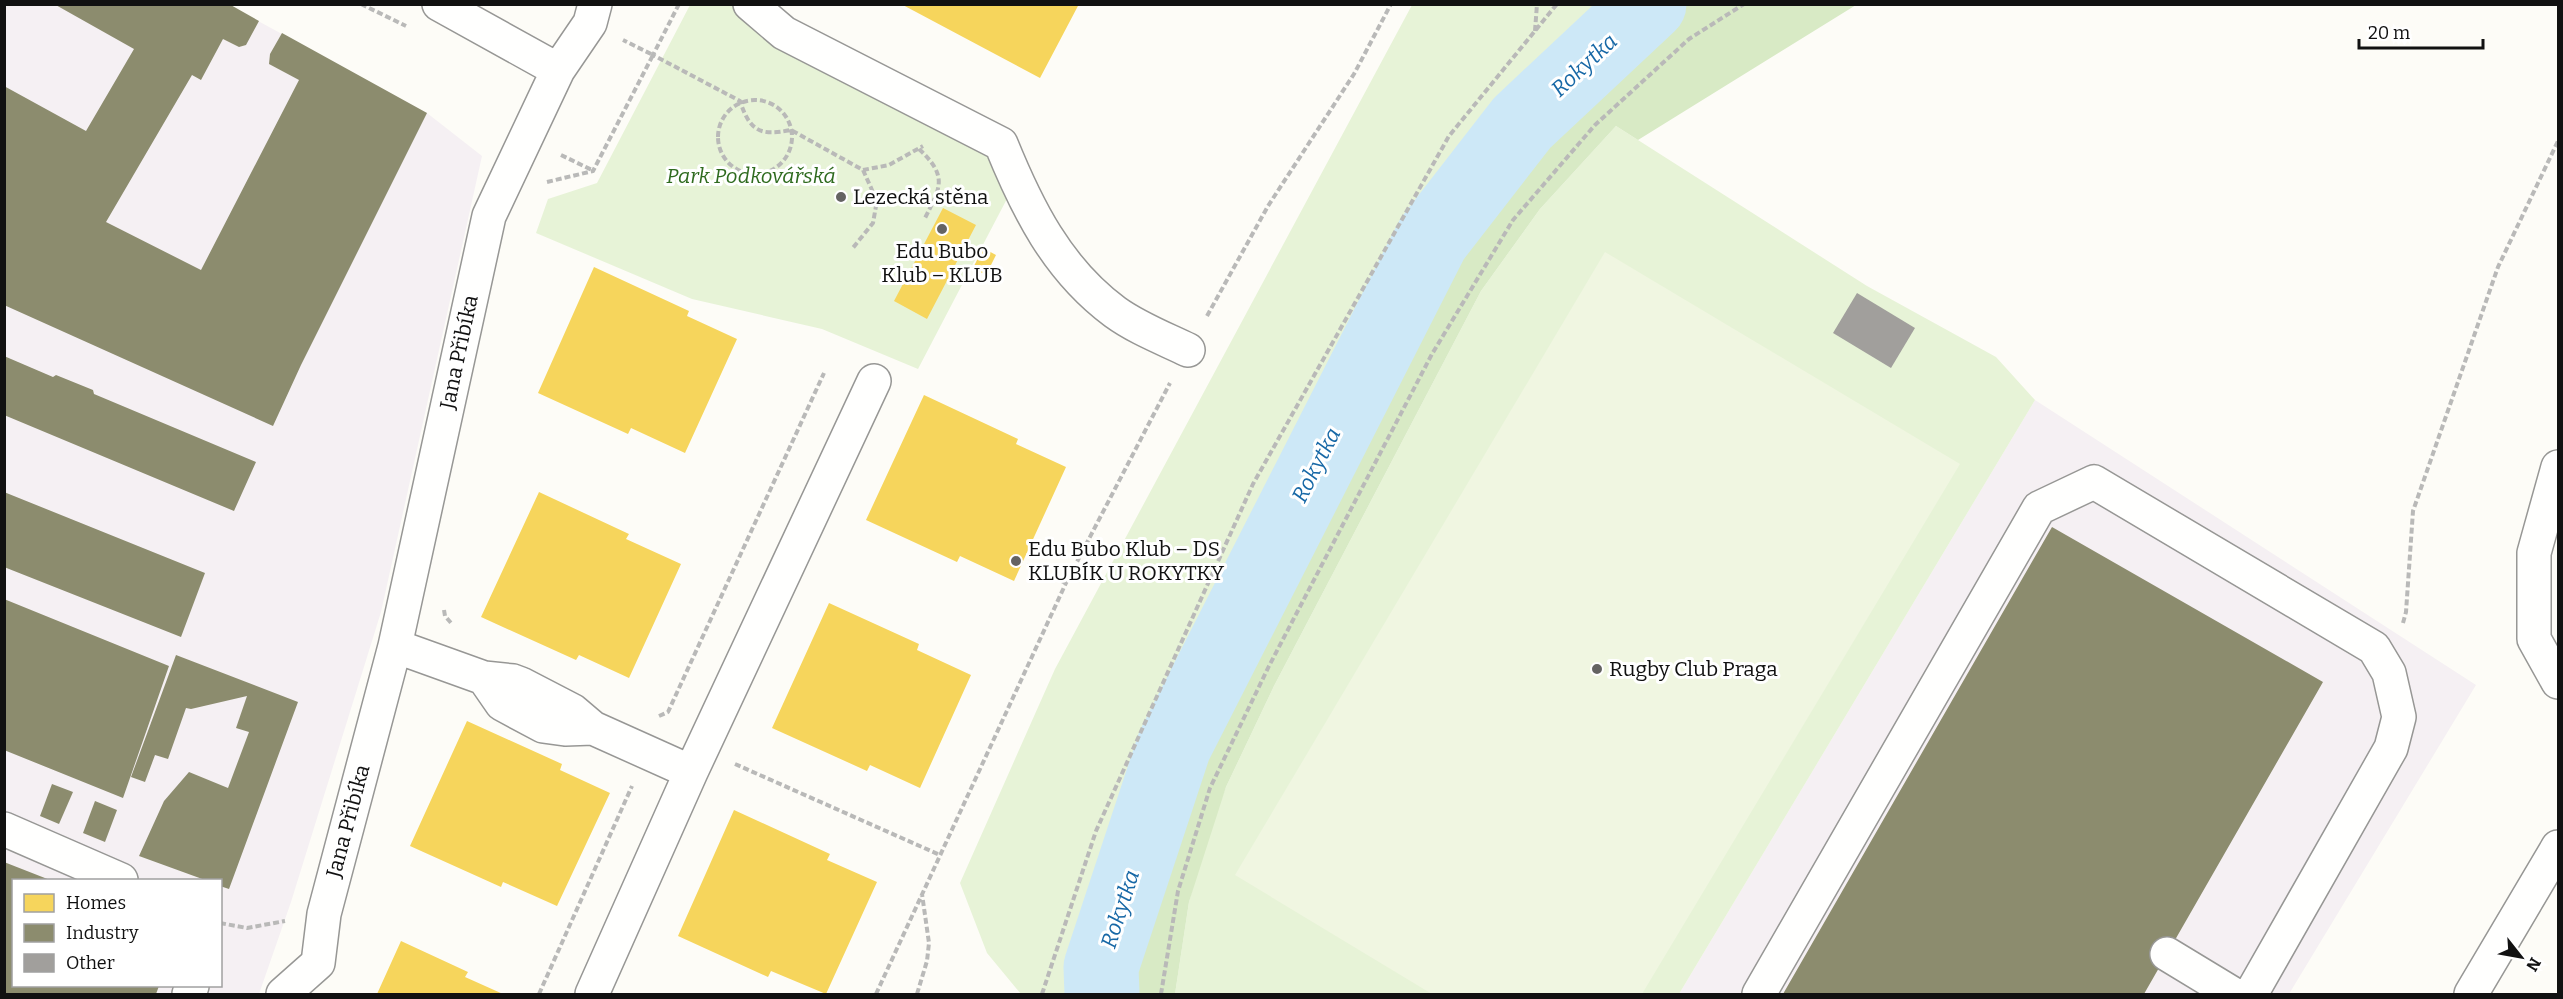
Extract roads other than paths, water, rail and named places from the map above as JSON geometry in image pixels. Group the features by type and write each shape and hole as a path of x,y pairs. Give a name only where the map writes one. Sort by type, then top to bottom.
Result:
{"street":[{"path":"439,4 558,70"},
{"path":"750,4 784,33 1001,144 1021,193 1042,231 1079,282 1115,312 1143,329 1188,350"},
{"name":"Jana Přibíka","path":"283,994 318,963 324,914 395,646 489,216 558,70 593,14"},
{"path":"592,994 696,761 874,381"},
{"path":"2559,467 2534,553 2534,639 2559,682"},
{"path":"1759,994 2039,508 2094,483 2374,648 2389,673 2399,717 2391,748 2251,994"},
{"path":"395,646 484,678 513,681 573,711 593,728 696,761"},
{"path":"4,829 119,879"},
{"path":"2471,994 2559,847"},
{"path":"2167,954 2233,994"}],"waterway":[{"name":"Rokytka","path":"1102,994 1101,967 1174,746 1432,239 1522,123 1649,4"}],"place":[{"name":"Lezecká stěna","path":"841,197"},
{"name":"Edu Bubo Klub – KLUB","path":"942,229"},
{"name":"Edu Bubo Klub – DS KLUBÍK U ROKYTKY","path":"1016,561"},
{"name":"Rugby Club Praga","path":"1597,669"}],"park label":[{"name":"Park Podkovářská","path":"751,176"}]}
